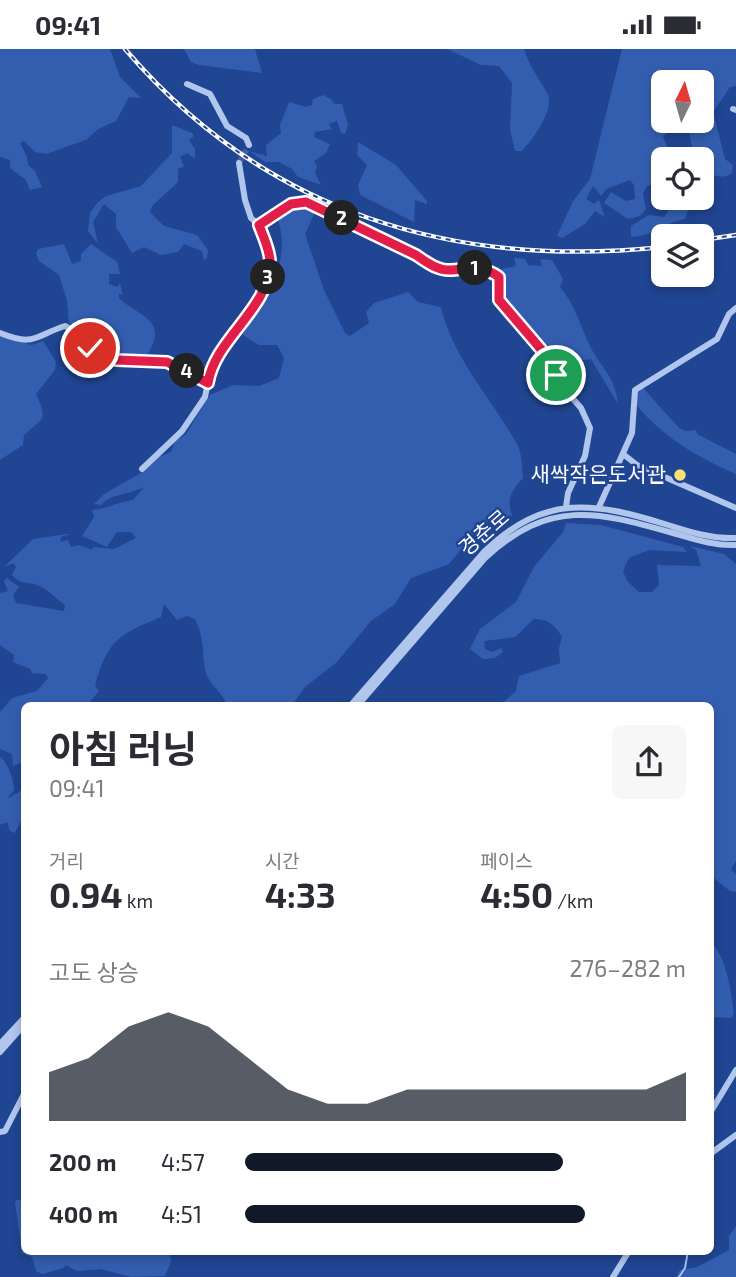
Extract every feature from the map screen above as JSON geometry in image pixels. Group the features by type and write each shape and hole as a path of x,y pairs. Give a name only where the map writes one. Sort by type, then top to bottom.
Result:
{"street":[{"path":"187,85 210,94 227,126 246,138 249,145"},
{"path":"142,468 182,431 205,397 224,346 268,280 270,259 259,225 251,218 245,200 239,163"},
{"path":"259,225 291,204 306,202 416,255 430,265 450,270 467,266 491,271 499,277 499,300 557,368 560,384 581,408 590,428 585,456 568,493 566,507"},
{"path":"599,507 632,433 635,390 717,339 729,314 736,308"},
{"path":"0,333 18,340 37,340 65,326 76,332 90,348 116,360 167,362 208,383"},
{"path":"623,454 637,465 736,508"},
{"name":"경춘로","path":"354,702 496,540 521,523 566,507 599,507 710,537 736,538"},
{"name":"경춘로","path":"361,702 485,558 504,541 538,521 573,513 598,515 712,544 736,545"},
{"path":"0,1044 21,1021"},
{"path":"0,1052 21,1028"},
{"path":"714,1107 735,1073"},
{"path":"0,1132 5,1131 21,1100"},
{"path":"714,1152 736,1135"},
{"path":"613,1277 627,1255"}],"shaded area":[{"path":"0,49 110,49 120,77 141,98 129,97 116,121 98,129 86,140 46,154 35,152 24,141 20,143 28,165 35,171 42,187 30,190 26,180 10,168 10,160 0,157"},
{"path":"184,49 255,49 262,73 199,65 191,62"},
{"path":"447,49 524,49 549,99 542,123 522,151 515,151 510,130 512,83 499,66 481,65"},
{"path":"622,49 736,49 736,86 730,87 714,111 714,70 651,70 651,133 667,133 663,137 667,147 651,147 651,185 647,186 643,194 646,209 640,216 628,219 604,203 611,192 626,201 635,199 634,185 630,180 606,189 601,196 593,186 586,199 594,204 599,200 605,217 595,211 585,224 562,238 557,236 573,201 590,179"},
{"path":"323,95 334,104 342,104 348,125 345,134 341,133 337,121 329,124 332,129 315,132 314,137 330,144 326,153 314,161 317,167 315,173 321,185 298,177 292,169 279,162 265,162 249,151 267,156 266,145 281,133 280,125 289,102 306,107 312,105 313,99"},
{"path":"714,116 725,159 733,165 732,173 723,177 714,175 714,147 692,147 689,133 714,133"},
{"path":"172,125 192,133 194,136 189,140 195,149 195,159 187,153 180,157 184,166 178,169 178,182 153,205 150,212 164,226 197,235 208,250 207,258 204,260 202,251 184,244 178,252 161,255 144,247 132,253 116,227 116,214 104,204 93,222 98,244 88,231 90,213 106,196 141,186 172,153"},
{"path":"358,142 396,165 427,201 427,204 415,200 414,222 360,195 358,185 367,165 357,155"},
{"path":"305,205 317,208 305,234 324,290 345,333 350,336 369,323 366,312 374,303 408,292 418,302 441,307 464,362 519,449 523,478 511,495 512,515 505,520 503,516 495,516 476,531 449,564 411,578 395,604 371,621 337,662 305,687 294,702 225,702 206,673 202,641 195,619 187,616 177,620 164,604 161,617 126,633 111,648 95,686 99,691 90,702 21,702 21,763 13,766 12,754 0,749 0,712 12,698 37,691 48,678 45,674 32,673 30,669 13,662 14,655 0,645 0,593 8,591 4,581 7,578 19,587 13,595 16,603 64,611 65,605 41,587 15,578 12,575 16,567 14,563 4,567 33,539 67,534 70,535 62,536 60,542 68,540 71,547 79,545 92,550 93,547 114,549 136,538 131,532 117,532 107,547 82,536 94,517 92,510 133,500 144,487 110,498 101,505 94,504 104,494 141,473 154,459 171,452 175,441 186,434 210,395 233,385 259,386 279,378 284,358 277,345 259,345 243,335 242,330 268,289 280,263 281,233 277,216 289,207"},
{"path":"669,210 688,210 685,219 669,224 651,224 651,232 631,237 631,226 649,215 664,217"},
{"path":"64,244 72,264 81,261 81,254 91,244 117,262 120,274 109,274 109,284 117,287 120,283 123,295 119,294 119,298 153,326 153,344 146,357 125,359 92,348 69,323 67,301 59,275 39,261 36,253 38,249"},
{"path":"514,258 525,259 528,265 542,266 540,259 552,260 563,279 560,287 614,386 618,404 591,359 558,364 556,357 550,357 503,301 497,270 516,266"},
{"path":"0,337 32,345 43,341 56,362 55,370 36,394 42,410 42,419 24,435 23,445 0,460"},
{"path":"643,388 679,428 685,431 696,430 697,434 736,454 736,474 694,453 656,425 634,402 637,392"},
{"path":"566,523 601,525 683,547 687,552 649,550 629,558 623,571 627,581 639,592 652,592 659,585 657,565 701,566 696,550 690,546 724,554 736,564 736,861 731,869 736,874 736,892 730,891 714,878 714,702 503,702 516,691 519,676 560,663 559,648 562,637 557,629 551,623 534,619 515,637 484,641 485,649 492,652 501,648 503,652 495,658 483,659 470,649 480,629 516,602 534,567 563,532"},
{"path":"0,757 8,767 14,786 7,799 21,791 21,820 15,833 10,831 7,822 0,825"},
{"path":"714,946 727,976 734,1014 731,1018 714,1017"},
{"path":"21,1200 21,1246 15,1202"},
{"path":"736,1226 736,1277 676,1277 680,1270 697,1267 729,1250 729,1236"},
{"path":"27,1255 170,1255 171,1261 165,1276 131,1277 101,1269 77,1271 66,1265 42,1274 36,1271 32,1257"}],"waterway":[{"path":"679,1277 685,1268 687,1255"}],"tunnel":[{"path":"239,163 249,145"}],"railway":[{"path":"125,49 180,105 239,152 301,190 368,218 437,237 510,248 585,252 651,248"},
{"path":"714,238 736,235"}],"place":[{"name":"새싹작은도서관","path":"680,475"}],"route":[{"path":"90,348 116,360 167,362 208,383 224,346 268,280 270,259 259,225 291,204 306,202 416,255 430,265 450,270 467,266 491,271 499,277 499,300 536,342 541,353 557,368 556,375"}]}
